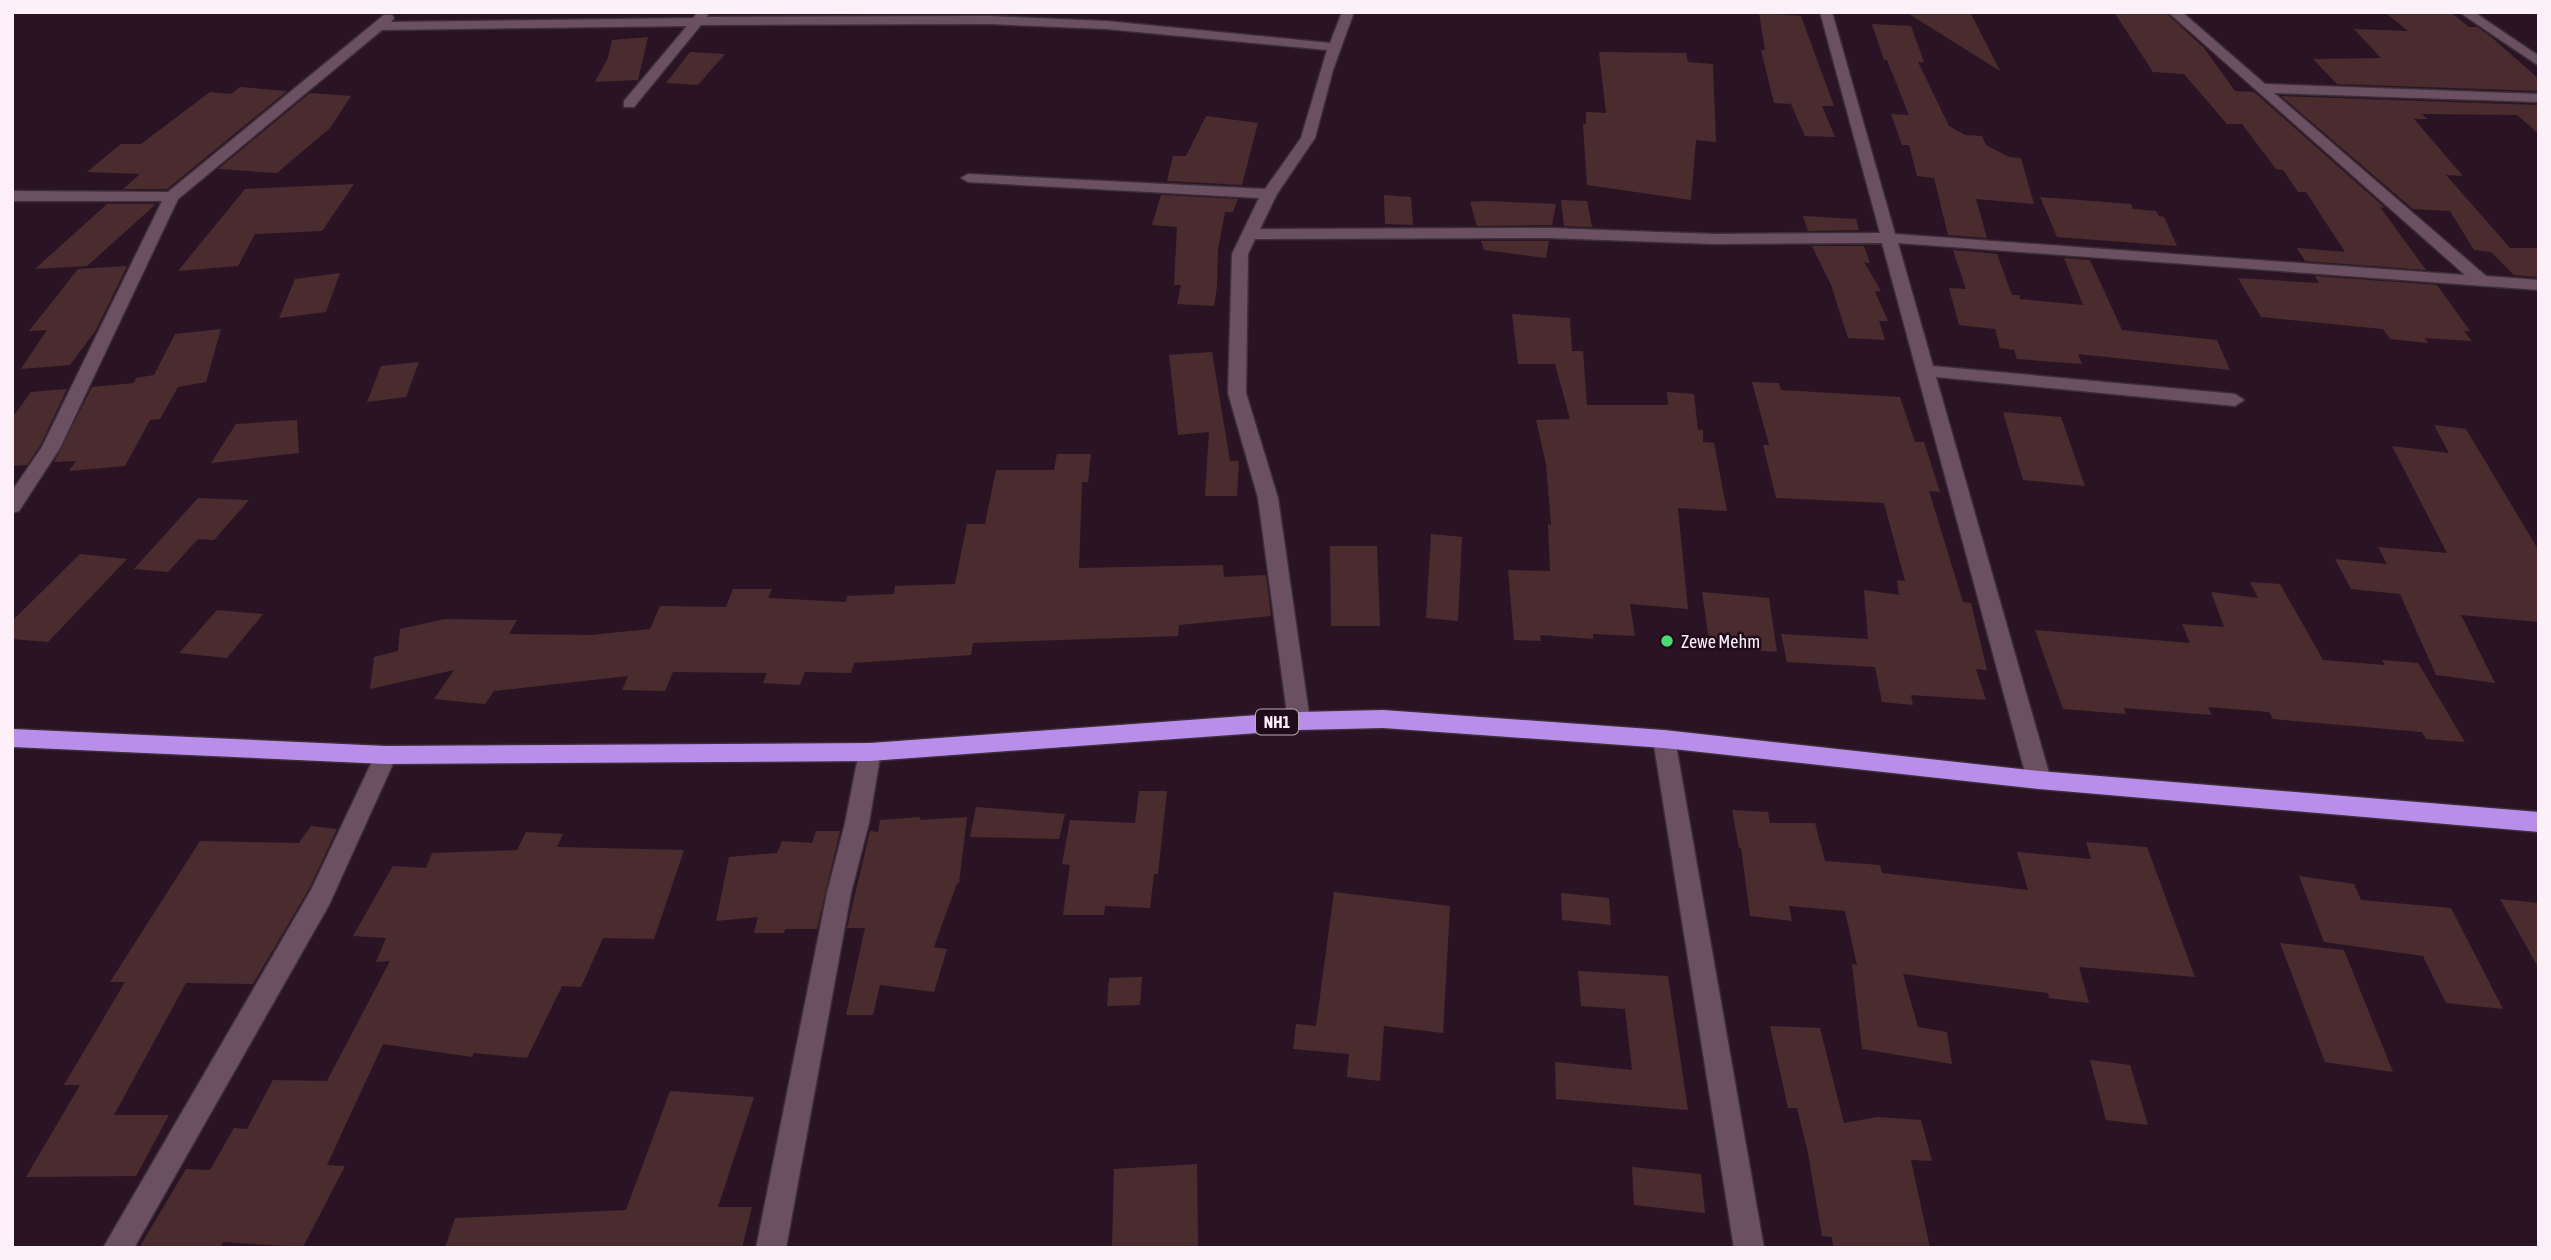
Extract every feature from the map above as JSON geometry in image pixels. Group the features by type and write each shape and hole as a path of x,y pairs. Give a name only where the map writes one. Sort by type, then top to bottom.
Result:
{"highway":[{"name":"NH1","path":"12,738 386,755 870,752 1299,721 1383,719 1664,740 2039,780 2539,822"}],"street":[{"path":"12,506 51,448 173,197 396,12"},
{"path":"1299,721 1268,498 1237,393 1240,254 1269,194 1308,138 1334,47 1348,12"},
{"path":"1826,12 2039,780"},
{"path":"2174,12 2482,281"},
{"path":"2465,12 2539,62"},
{"path":"378,26 525,26 701,17 1002,20 1106,24 1334,47"},
{"path":"629,104 701,17"},
{"path":"2260,88 2539,98"},
{"path":"968,178 1269,194"},
{"path":"12,196 173,197"},
{"path":"1249,234 1549,233 1714,239 1888,238 2539,285"},
{"path":"1926,371 2235,400"},
{"path":"1664,740 1749,1248"},
{"path":"771,1248 839,893 858,822 870,752"},
{"path":"118,1248 320,897 386,755"}],"building":[{"path":"1906,12 1970,12 2000,71"},
{"path":"2114,12 2165,12 2204,48 2235,91 2254,92 2385,208 2380,207 2426,270 2305,261 2297,248 2345,252 2306,192 2298,192 2283,170 2276,169 2242,124 2227,124 2184,74 2153,72"},
{"path":"2450,12 2469,27 2477,27 2490,36 2539,79 2539,91 2337,84 2313,59 2381,58 2354,29 2408,31 2386,13"},
{"path":"1759,13 1801,16 1834,106 1822,106 1835,137 1805,136 1791,104 1774,103 1761,50 1765,50"},
{"path":"1872,24 1911,26 1924,62 1918,62 1949,126 1965,135 1982,136 1986,145 2009,157 2021,158 2034,204 1976,199 1987,238 1948,235 1934,178 1917,176 1909,145 1902,145 1891,114 1909,115 1887,60 1884,60"},
{"path":"648,37 638,80 595,82 608,58 612,40"},
{"path":"690,52 725,54 698,85 666,83"},
{"path":"1599,52 1686,53 1688,62 1713,64 1716,142 1696,140 1691,200 1587,185 1583,124 1586,124 1586,112 1606,113"},
{"path":"240,87 287,91 167,189 123,189 140,174 87,172 121,144 141,144 210,92 231,94"},
{"path":"310,93 351,96 330,128 277,173 218,169"},
{"path":"2281,96 2539,105 2539,134 2517,115 2422,114 2427,119 2414,119 2463,176 2446,175 2510,248 2539,248 2539,277 2514,275 2491,252 2474,250 2450,211 2413,209"},
{"path":"1206,116 1258,123 1242,185 1167,181 1173,156 1186,156"},
{"path":"354,184 322,231 255,234 238,266 178,271 245,189"},
{"path":"1161,195 1238,199 1233,212 1225,212 1218,249 1214,306 1177,304 1181,285 1174,285 1177,227 1152,225"},
{"path":"1384,195 1411,197 1413,225 1385,224"},
{"path":"2040,197 2131,204 2133,209 2156,211 2159,216 2164,217 2177,246 2057,237"},
{"path":"1561,200 1587,201 1592,227 1564,226"},
{"path":"1470,202 1556,204 1552,225 1477,226"},
{"path":"107,204 156,204 87,266 35,269"},
{"path":"1803,216 1856,219 1859,230 1808,231"},
{"path":"1481,241 1549,241 1546,258 1484,250"},
{"path":"1812,246 1864,246 1870,263 1864,262 1881,291 1875,292 1888,321 1879,321 1885,340 1848,338 1831,285"},
{"path":"1953,250 1997,254 2012,295 2019,295 2020,299 2083,305 2064,258 2090,260 2122,330 2217,340 2230,370 2078,354 2082,364 2017,359 2014,350 2000,348 1995,329 1959,325 1949,288 1966,289"},
{"path":"127,266 96,330 70,365 21,369 47,330 29,331 78,269"},
{"path":"340,273 326,312 279,318 295,279"},
{"path":"2315,276 2437,285 2470,331 2464,331 2472,341 2425,338 2428,343 2390,339 2383,329 2261,317 2238,278 2319,283"},
{"path":"1512,314 1570,318 1572,351 1583,351 1587,405 1668,405 1667,392 1694,394 1698,430 1703,430 1703,442 1714,443 1727,511 1678,508 1688,609 1630,604 1635,636 1593,634 1593,639 1540,635 1541,641 1514,640 1508,570 1550,571 1548,524 1551,525 1546,464 1536,420 1570,419 1555,364 1518,364"},
{"path":"221,329 206,382 178,387 160,419 150,420 125,466 69,471 76,461 54,462 92,387 134,383 136,378 154,375 175,334"},
{"path":"1212,352 1230,461 1239,461 1237,496 1205,496 1209,432 1178,435 1169,355"},
{"path":"419,362 406,397 367,402 381,366"},
{"path":"1752,382 1779,383 1781,390 1900,397 1915,442 1924,442 1940,492 1929,491 1963,602 1971,603 1987,670 1976,669 1986,700 1911,695 1913,705 1882,702 1875,667 1787,662 1781,634 1868,639 1864,590 1899,595 1897,580 1905,581 1884,503 1776,498 1763,445 1769,445"},
{"path":"67,389 40,446 27,465 12,466 12,418 31,392"},
{"path":"2003,412 2061,417 2085,486 2023,480"},
{"path":"297,420 299,453 211,463 236,424"},
{"path":"2434,425 2466,429 2539,551 2539,622 2461,615 2495,683 2436,675 2400,594 2351,589 2335,559 2387,564 2378,547 2447,553 2392,446 2449,453"},
{"path":"1057,454 1091,454 1088,482 1082,482 1079,568 1223,565 1224,577 1266,575 1271,616 1179,625 1178,636 973,643 971,655 854,663 851,673 805,672 800,685 763,683 767,673 673,672 665,691 622,690 628,676 494,691 485,704 434,699 454,670 370,689 374,657 398,651 400,629 445,619 517,620 509,634 591,635 650,629 660,606 726,607 733,589 772,589 768,598 846,602 847,596 894,594 895,586 955,584 967,524 985,524 996,470 1054,470"},
{"path":"198,498 249,500 214,540 198,539 168,572 134,569"},
{"path":"1431,534 1462,537 1458,621 1426,618"},
{"path":"1330,546 1377,546 1380,626 1331,626"},
{"path":"80,554 127,559 48,642 12,639 12,621"},
{"path":"2250,582 2280,584 2323,660 2385,665 2382,660 2418,663 2465,742 2426,739 2422,732 2273,719 2269,712 2208,707 2212,715 2124,708 2126,714 2063,709 2035,630 2190,643 2182,624 2224,627 2211,592 2258,598"},
{"path":"1702,592 1769,598 1777,652 1710,647"},
{"path":"217,610 263,614 227,658 179,653"},
{"path":"1139,791 1167,791 1158,874 1154,874 1150,908 1105,906 1104,915 1063,915 1070,865 1062,864 1070,820 1135,823"},
{"path":"976,807 1065,814 1059,839 970,837"},
{"path":"1732,810 1768,812 1770,823 1815,823 1825,861 1880,865 1882,873 2028,890 2017,852 2091,859 2086,842 2147,847 2195,977 2079,967 2089,1003 2049,998 2048,993 1903,974 1918,1027 1947,1032 1952,1064 1862,1049 1852,964 1857,965 1845,911 1789,906 1792,921 1750,916 1741,848"},
{"path":"920,817 920,820 967,817 959,883 934,947 947,949 934,992 880,985 873,1015 846,1015 865,928 847,928 870,831 878,832 880,820"},
{"path":"311,826 337,829 309,889 253,984 186,983 114,1115 169,1115 136,1176 26,1177 80,1085 64,1085 125,982 110,982 200,841 299,843"},
{"path":"816,831 840,831 817,929 754,933 758,917 716,921 729,857 777,853 782,841 812,843"},
{"path":"526,832 563,834 557,847 684,850 654,939 603,938 581,987 562,986 527,1058 474,1053 472,1057 383,1044 327,1165 345,1166 303,1247 223,1242 220,1248 139,1248 186,1169 210,1170 234,1128 247,1129 273,1080 327,1081 390,961 376,962 386,938 353,936 393,866 426,868 432,853 517,850"},
{"path":"2299,876 2354,884 2361,900 2451,908 2503,1009 2446,1003 2423,956 2324,942"},
{"path":"1334,892 1450,906 1443,1033 1384,1026 1380,1081 1347,1077 1349,1054 1293,1049 1296,1024 1316,1026"},
{"path":"1561,893 1609,898 1611,925 1562,920"},
{"path":"2500,899 2539,903 2539,969"},
{"path":"2280,943 2344,950 2393,1072 2325,1062"},
{"path":"1578,971 1668,976 1688,1110 1556,1099 1555,1062 1632,1070 1625,1009 1581,1006"},
{"path":"1142,977 1140,1005 1107,1006 1109,978"},
{"path":"1770,1026 1820,1028 1844,1123 1877,1117 1921,1120 1932,1161 1911,1160 1930,1248 1833,1248 1832,1237 1822,1236 1808,1153 1797,1108 1788,1108"},
{"path":"2090,1060 2130,1065 2148,1125 2106,1120"},
{"path":"670,1091 754,1097 718,1207 752,1207 742,1248 445,1248 455,1218 626,1210"},
{"path":"1197,1164 1198,1248 1112,1248 1114,1169"},
{"path":"1632,1167 1701,1174 1705,1213 1634,1205"}],"place":[{"name":"Zewe Mehm","path":"1667,641"}]}
